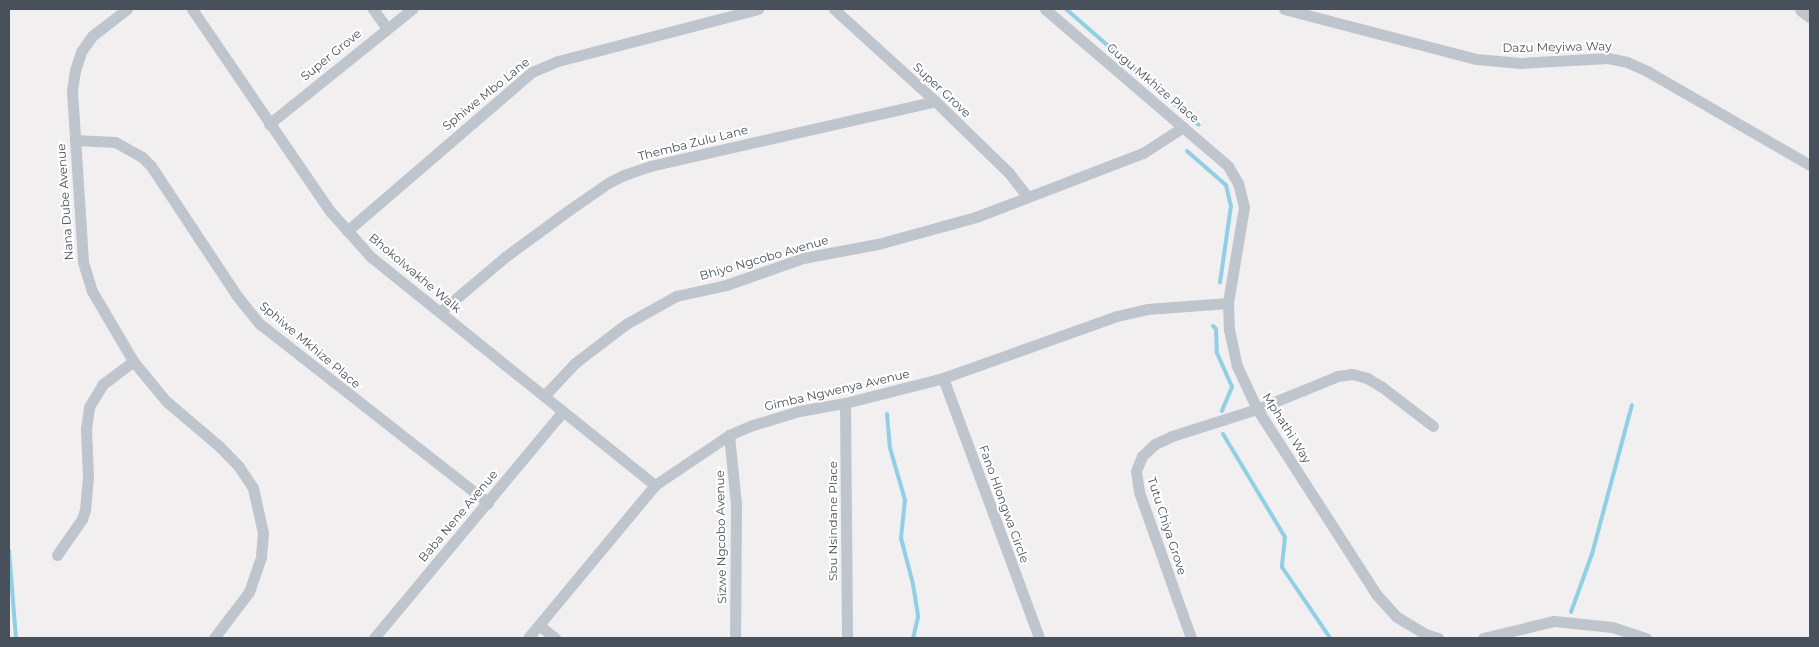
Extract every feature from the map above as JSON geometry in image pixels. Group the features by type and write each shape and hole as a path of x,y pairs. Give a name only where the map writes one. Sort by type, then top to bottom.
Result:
{"street":[{"name":"Nana Dube Avenue","path":"127,9 92,36 81,52 75,71 72,91 83,262 92,291 134,361 166,401 220,447 239,467 253,488 263,533 261,557 256,574 236,611 214,638"},
{"name":"Bhokolwakhe Walk","path":"192,9 330,211 371,257 655,485"},
{"path":"373,9 387,28"},
{"name":"Super Grove","path":"269,124 412,9"},
{"name":"Sphiwe Mbo Lane","path":"347,231 532,72 558,61 758,9"},
{"name":"Super Grove","path":"834,9 935,101 1009,173 1027,196"},
{"name":"Gugu Mkhize Place","path":"1045,9 1228,166 1238,183"},
{"name":"Dazu Meyiwa Way","path":"1284,9 1476,59 1521,63 1608,58 1627,62 1647,71 1810,165"},
{"path":"1802,9 1810,15"},
{"name":"Themba Zulu Lane","path":"440,312 498,262 608,183 624,175 650,166 935,101"},
{"name":"Bhiyo Ngcobo Avenue","path":"544,396 575,363 626,324 676,296 726,285 804,258 878,244 976,217 1142,153 1183,127"},
{"name":"Sphiwe Mkhize Place","path":"75,140 115,142 142,157 151,166 237,296 260,324 488,503"},
{"name":"Mphathi Way","path":"1238,183 1244,207 1228,303 1232,348 1237,366 1256,409 1376,594 1398,617 1425,634 1438,638"},
{"name":"Gimba Ngwenya Avenue","path":"528,638 655,485 729,435 753,425 798,411 846,403 943,378 1117,316 1147,309 1228,303"},
{"path":"57,555 78,525 85,510 88,477 86,429 90,407 103,384 134,361"},
{"path":"1256,409 1338,376 1352,374 1382,386 1433,426"},
{"name":"Fano Hlongwa Circle","path":"943,378 1039,638"},
{"name":"Sbu Nsindane Place","path":"846,403 847,638"},
{"name":"Tutu Chiya Grove","path":"1190,638 1139,492 1136,471 1142,456 1155,444 1256,409"},
{"name":"Baba Nene Avenue","path":"374,638 563,412"},
{"name":"Sizwe Ngcobo Avenue","path":"729,435 736,504 735,638"},
{"path":"1483,638 1554,620 1612,627 1646,638"},
{"path":"539,625 555,638"}],"waterway":[{"path":"1066,9 1199,125"},
{"path":"1187,151 1226,185 1231,206 1220,282"},
{"path":"1213,326 1216,329 1217,353 1232,387 1222,411"},
{"path":"1571,612 1592,554 1632,405"},
{"path":"887,414 890,448 905,500 901,538 913,584 918,617 913,638"},
{"path":"1223,434 1285,537 1282,567 1330,638"},
{"path":"9,551 16,638"}]}
